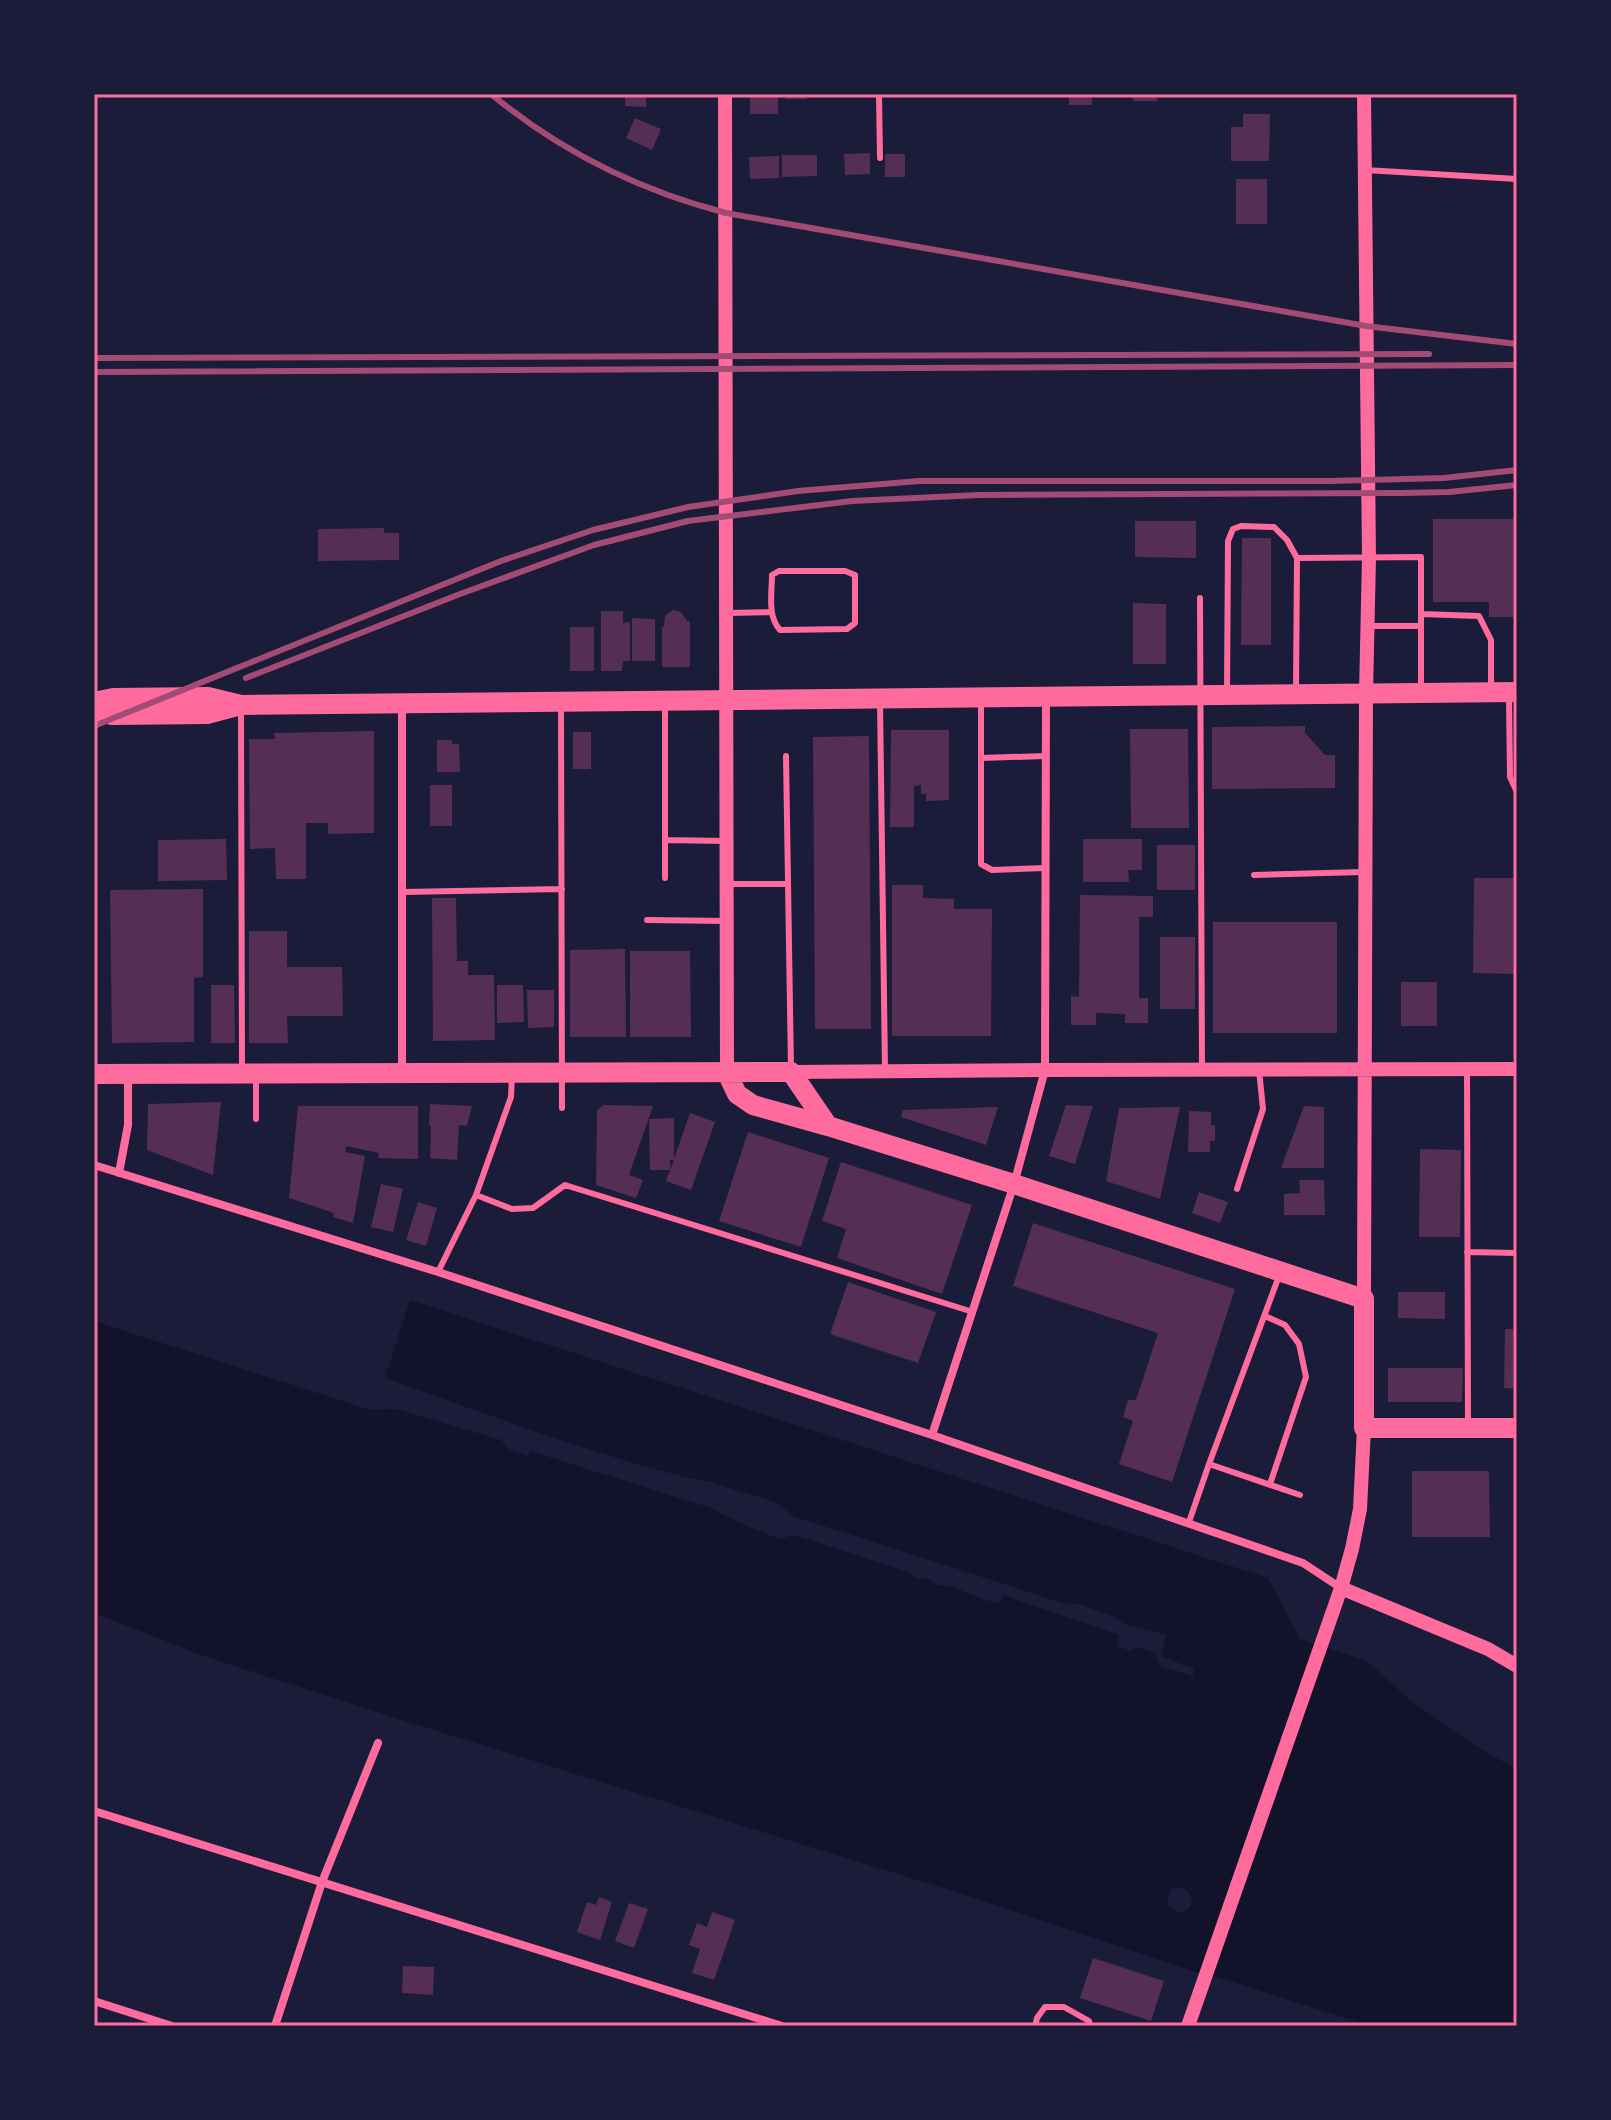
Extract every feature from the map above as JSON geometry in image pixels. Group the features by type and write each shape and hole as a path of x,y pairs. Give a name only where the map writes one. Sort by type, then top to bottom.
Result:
{"main road":[{"path":"94,711 112,715 207,714 241,705 1506,692"},
{"path":"94,702 113,698 208,697 241,705"},
{"path":"94,1074 791,1072 828,1126"},
{"path":"727,1073 737,1094 753,1105 1014,1184 1364,1299 1364,1428 1517,1428"}],"street":[{"path":"725,94 727,1073"},
{"path":"1364,94 1369,557 1364,1299"},
{"path":"932,1435 1014,1184 1045,1070 1046,697"},
{"path":"402,703 402,1074"},
{"path":"791,1072 1517,1069"},
{"path":"119,1173 128,1125 128,1074"},
{"path":"94,1165 438,1272 1189,1522 1303,1563 1341,1588 1488,1649 1517,1666"},
{"path":"1188,2026 1341,1588 1360,1509 1364,1428"},
{"path":"275,2026 322,1882 378,1743"},
{"path":"94,1811 782,2026"},
{"path":"94,2001 172,2026"}],"lane":[{"path":"879,94 880,158"},
{"path":"1365,170 1517,179"},
{"path":"1227,695 1228,541 1233,529 1241,526 1274,527 1287,540 1297,558 1296,694"},
{"path":"1297,558 1421,557 1421,693"},
{"path":"779,571 845,571 855,575 855,623 847,629 780,630 772,612 772,575 779,571"},
{"path":"1200,598 1202,1070"},
{"path":"727,613 772,612"},
{"path":"1421,614 1479,616 1491,640 1506,692 1510,777 1517,792"},
{"path":"1368,626 1421,626"},
{"path":"981,697 981,864 992,870 1045,868"},
{"path":"880,698 885,1071"},
{"path":"665,701 665,878"},
{"path":"561,702 562,1108"},
{"path":"241,705 249,1074 256,1119"},
{"path":"786,756 791,1072"},
{"path":"981,758 1045,756"},
{"path":"665,840 727,841"},
{"path":"1254,875 1367,872"},
{"path":"727,884 788,884"},
{"path":"403,892 562,889"},
{"path":"647,920 727,921"},
{"path":"1467,1069 1468,1428"},
{"path":"1237,1189 1263,1109 1259,1070"},
{"path":"438,1272 476,1195 511,1097 512,1072"},
{"path":"476,1195 512,1209 533,1208 565,1185 973,1312"},
{"path":"1467,1252 1517,1253"},
{"path":"1189,1522 1280,1272"},
{"path":"1265,1316 1285,1325 1299,1344 1306,1377 1270,1484"},
{"path":"1209,1464 1300,1495"},
{"path":"1035,2026 1045,2007 1064,2007 1089,2021 1090,2026"}],"shaded area":[{"path":"410,1300 1268,1578 1300,1639 1367,1661 1411,1701 1474,1745 1517,1770 1517,2026 1371,2026 204,1656 94,1613 94,1321 370,1410 396,1409 501,1440 510,1451 528,1456 530,1451 711,1508 780,1539 794,1535 992,1602 1000,1603 1003,1595 1119,1635 1116,1646 1131,1651 1138,1647 1155,1654 1159,1666 1193,1676 1194,1669 1161,1656 1166,1635 1125,1624 1113,1616 1079,1604 1069,1605 793,1516 777,1503 545,1435 385,1378","holes":["1179,1887 1187,1890 1192,1900 1190,1908 1180,1913 1169,1907 1167,1898 1171,1890"]}],"building":[{"path":"625,94 646,94 646,107 625,106"},
{"path":"750,94 778,94 778,114 750,114"},
{"path":"785,94 807,94 807,99 785,99"},
{"path":"1069,94 1092,94 1092,105 1069,105"},
{"path":"1133,94 1157,94 1157,101 1133,101"},
{"path":"1243,114 1270,114 1269,161 1231,161 1231,127 1243,127"},
{"path":"635,118 661,129 652,150 626,138"},
{"path":"870,153 870,174 845,175 844,154"},
{"path":"885,154 905,154 905,177 885,177"},
{"path":"782,155 817,155 817,176 782,177"},
{"path":"779,156 779,178 750,179 749,157"},
{"path":"1236,179 1267,179 1267,224 1236,224"},
{"path":"1433,519 1517,519 1517,617 1489,617 1489,602 1433,602"},
{"path":"1135,521 1196,521 1196,558 1135,557"},
{"path":"384,528 384,533 399,533 399,560 318,561 318,529"},
{"path":"1242,538 1271,538 1271,645 1241,645"},
{"path":"1133,603 1166,604 1166,664 1133,664"},
{"path":"673,610 681,612 690,621 690,667 662,667 662,627 665,616"},
{"path":"601,611 623,611 623,623 630,622 630,661 623,661 622,671 601,671"},
{"path":"632,618 655,619 655,661 632,661"},
{"path":"570,627 594,627 594,671 570,671"},
{"path":"1305,726 1305,733 1325,755 1335,755 1335,788 1212,789 1212,727"},
{"path":"1130,729 1188,729 1189,828 1131,828"},
{"path":"891,730 949,730 949,800 926,801 926,794 921,794 921,785 914,786 914,827 890,827"},
{"path":"374,731 374,833 328,834 328,823 306,823 306,879 276,879 275,848 250,849 249,739 275,739 274,733"},
{"path":"573,732 591,732 591,769 573,769"},
{"path":"869,736 871,1029 815,1029 813,737"},
{"path":"437,740 452,740 452,744 459,744 460,772 437,772"},
{"path":"430,785 452,785 452,826 430,826"},
{"path":"226,839 227,880 158,881 158,840"},
{"path":"1083,839 1142,839 1142,870 1128,870 1129,882 1083,882"},
{"path":"1157,845 1195,845 1195,890 1157,890"},
{"path":"1474,878 1517,878 1517,974 1473,973"},
{"path":"892,885 923,885 923,898 954,899 954,909 992,909 991,1036 892,1036"},
{"path":"203,889 203,977 194,978 194,1042 112,1043 110,890"},
{"path":"1080,895 1153,896 1153,917 1139,917 1139,998 1148,998 1148,1023 1125,1023 1125,1014 1096,1013 1096,1025 1071,1025 1071,996 1079,997"},
{"path":"432,898 456,898 457,961 468,961 468,975 494,975 495,1040 433,1041"},
{"path":"1213,922 1337,922 1337,1033 1213,1033"},
{"path":"249,931 287,931 287,967 342,967 343,1016 287,1016 288,1043 249,1043"},
{"path":"1160,937 1195,937 1195,1009 1160,1009"},
{"path":"625,949 626,1037 570,1037 570,950"},
{"path":"630,951 690,951 691,1037 630,1037"},
{"path":"1401,982 1437,982 1437,1026 1401,1026"},
{"path":"211,985 234,985 235,1043 211,1043"},
{"path":"497,985 523,985 524,1022 497,1023"},
{"path":"527,990 554,990 554,1027 528,1028"},
{"path":"221,1102 213,1175 147,1150 148,1104"},
{"path":"430,1104 472,1106 467,1126 459,1125 457,1160 430,1158"},
{"path":"603,1105 653,1106 629,1175 643,1180 636,1198 596,1185 597,1111"},
{"path":"1066,1105 1093,1106 1075,1164 1049,1156"},
{"path":"298,1106 418,1106 418,1159 378,1158 379,1153 346,1146 345,1152 365,1156 353,1223 333,1217 334,1213 289,1198"},
{"path":"1304,1106 1324,1107 1324,1168 1281,1168"},
{"path":"998,1107 986,1145 901,1117 903,1110"},
{"path":"1180,1107 1160,1199 1106,1181 1119,1108"},
{"path":"1189,1111 1211,1112 1215,1141 1210,1141 1210,1152 1188,1152"},
{"path":"690,1113 715,1122 691,1190 666,1181 670,1170 650,1170 649,1119 674,1118 674,1159"},
{"path":"748,1132 829,1158 801,1247 719,1221"},
{"path":"1420,1149 1461,1150 1460,1237 1419,1237"},
{"path":"841,1162 972,1205 942,1294 837,1258 846,1229 822,1221"},
{"path":"1299,1180 1324,1180 1325,1215 1284,1215 1284,1194 1300,1193"},
{"path":"381,1184 403,1189 393,1232 371,1227"},
{"path":"1199,1192 1228,1202 1220,1223 1192,1213"},
{"path":"418,1202 437,1208 426,1246 406,1240"},
{"path":"1033,1223 1235,1289 1172,1482 1119,1464 1133,1421 1123,1417 1128,1400 1136,1400 1158,1333 1013,1286"},
{"path":"848,1282 936,1312 918,1363 830,1334"},
{"path":"1398,1292 1445,1292 1445,1319 1398,1318"},
{"path":"1505,1329 1517,1329 1517,1389 1504,1388"},
{"path":"1388,1368 1463,1368 1462,1402 1388,1402"},
{"path":"1412,1471 1489,1471 1490,1537 1412,1537"},
{"path":"599,1897 612,1902 600,1940 577,1932 587,1902 596,1905"},
{"path":"629,1903 648,1909 634,1948 615,1941"},
{"path":"712,1912 735,1920 714,1980 692,1973 700,1949 689,1945 697,1923 707,1927"},
{"path":"1093,1958 1164,1981 1151,2021 1080,1998"},
{"path":"403,1966 434,1967 433,1995 402,1993"}],"railway":[{"path":"491,94 545,134 601,167 662,193 726,213 1366,326 1517,344"},
{"path":"94,358 1429,354"},
{"path":"94,372 1517,365"},
{"path":"94,726 501,561 593,530 688,507 798,491 919,481 1330,481 1444,478 1517,470"},
{"path":"246,678 594,545 688,521 852,501 979,495 1402,493 1517,485"}]}
